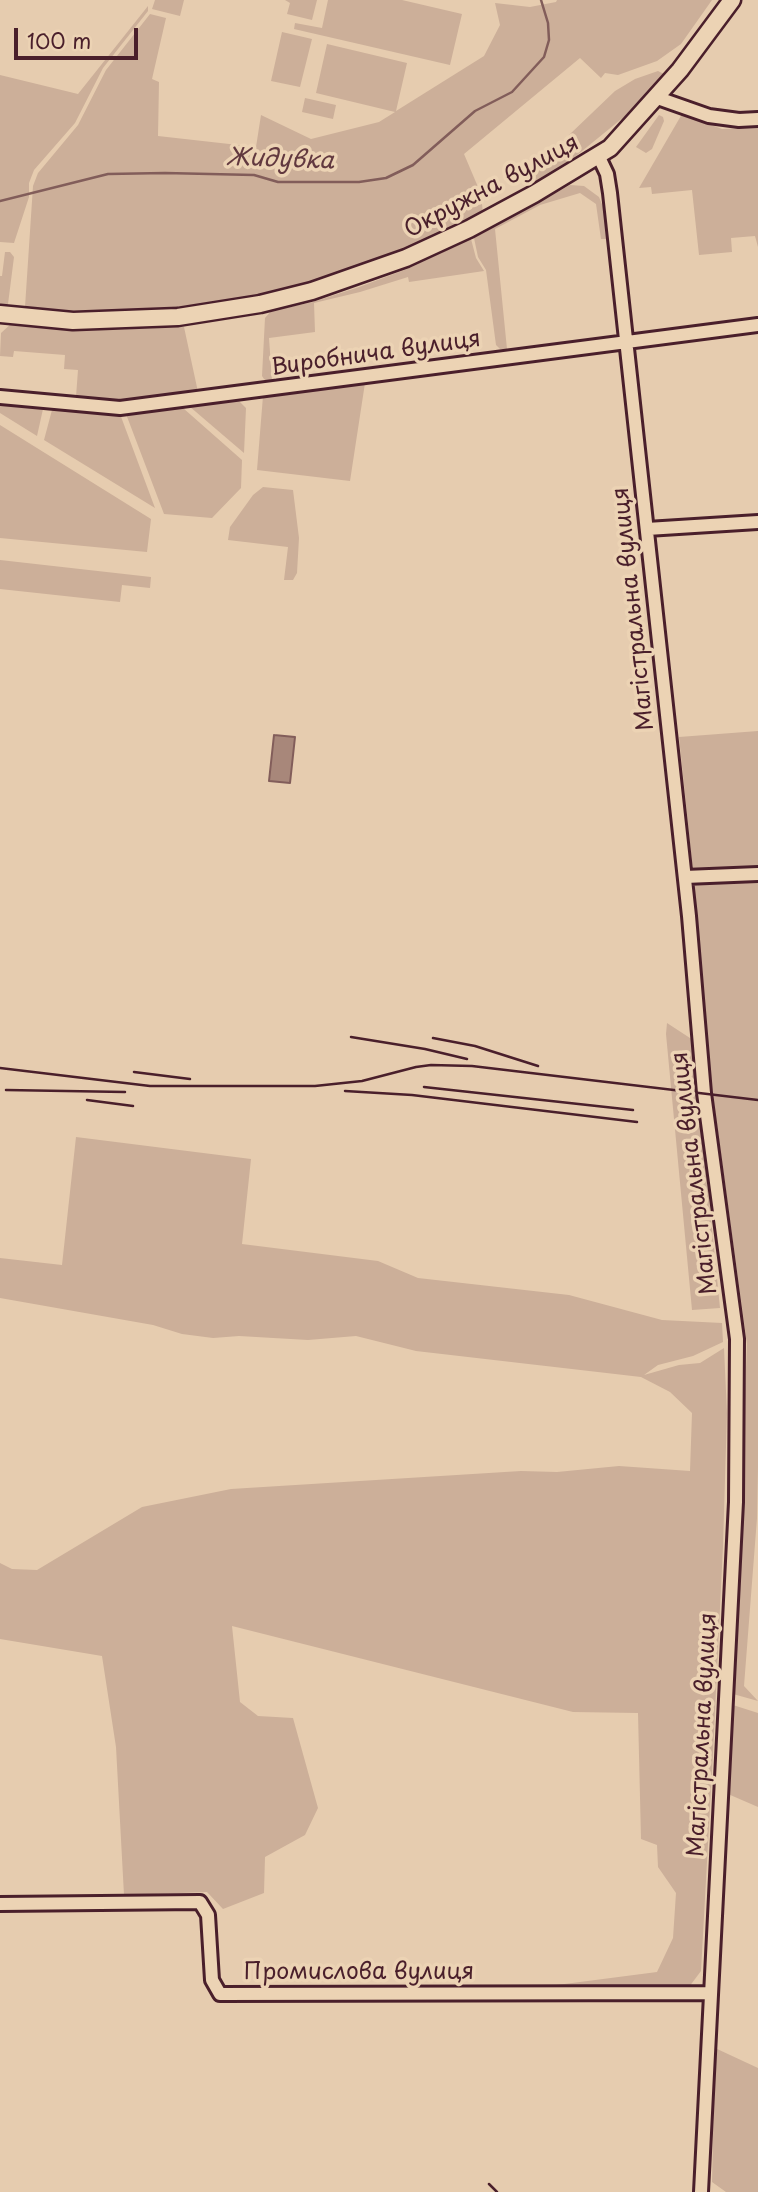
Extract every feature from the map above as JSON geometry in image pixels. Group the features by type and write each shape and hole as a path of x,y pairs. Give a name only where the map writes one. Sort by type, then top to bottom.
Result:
{"main road":[{"name":"Окружна вулиця","path":"0,314 73,321 178,317 260,304 312,291 406,258 469,229 534,194 610,148 680,70 732,0"}],"street":[{"path":"655,97 709,116 739,120 758,119"},
{"name":"Магістральна вулиця","path":"598,155 607,174 627,341 685,877 704,1093 737,1339 736,1502 701,2192"},
{"name":"Виробнича вулиця","path":"0,397 120,408 758,325"},
{"path":"647,529 758,522"},
{"path":"685,877 758,874"},
{"name":"Промислова вулиця","path":"0,1904 201,1902 208,1915 212,1980 220,1994 711,1993"}],"shaded area":[{"path":"155,0 184,0 180,16 152,9"},
{"path":"285,0 317,0 312,20 287,14 290,3"},
{"path":"328,0 402,0 462,14 450,65 294,29 295,23 322,28"},
{"path":"557,0 712,0 681,44 657,61 618,75 605,73 601,78 580,58 464,154 481,194 483,214 375,264 280,290 207,304 134,310 58,311 25,307 33,186 38,173 78,125 106,70 150,14 166,18 152,79 159,82 158,136 256,147 261,115 311,139 379,122 395,112 316,93 327,44 407,63 396,111 484,56 500,25 495,3 530,7"},
{"path":"148,6 148,11 103,68 75,123 34,170 29,183 29,197 14,243 0,242 0,75 78,94"},
{"path":"282,32 312,39 300,87 271,81"},
{"path":"658,71 664,74 625,116 576,156 528,187 519,172 546,157 615,91 635,79"},
{"path":"305,98 336,105 333,119 302,112"},
{"path":"682,114 722,129 758,128 758,247 755,236 731,238 732,252 699,255 692,190 652,194 651,187 639,188"},
{"path":"659,115 664,121 652,149 646,153 636,147"},
{"path":"570,185 584,186 599,197 606,214 607,239 601,239 596,204 580,193 540,205 495,229 507,349 500,349 496,345 486,270 478,257 474,238"},
{"path":"471,239 476,258 484,271 409,282 408,277 314,303 315,332 269,338 272,381 332,373 326,377 272,384 262,376 265,318 271,311 313,302 359,287 407,269"},
{"path":"5,252 10,252 14,257 8,304 4,307 0,306 0,276"},
{"path":"12,323 106,330 184,327 198,392 117,401 76,397 78,370 64,369 65,355 14,351 13,357 0,356 1,333"},
{"path":"365,383 350,481 257,470 263,396"},
{"path":"239,401 246,408 244,453 189,406"},
{"path":"3,403 43,409 37,436 0,413"},
{"path":"183,408 242,460 241,488 212,518 164,514 126,414"},
{"path":"52,410 120,414 155,508 44,440"},
{"path":"0,425 151,519 147,552 0,538"},
{"path":"263,487 293,490 299,538 297,573 293,580 284,580 288,547 228,540 230,527 253,495"},
{"path":"0,560 151,577 150,588 122,585 120,602 0,589"},
{"path":"758,731 758,867 693,872 679,737"},
{"path":"274,735 295,737 290,783 269,781"},
{"path":"758,880 758,1467 757,1518 744,1686 758,1701 733,1694 747,1344 712,1089 694,883"},
{"path":"667,1023 693,1040 720,1308 692,1310"},
{"path":"76,1137 251,1159 242,1244 378,1261 418,1278 569,1295 662,1320 722,1323 723,1342 693,1356 658,1365 644,1375 679,1365 700,1363 724,1348 727,1413 713,1753 701,1971 689,1987 549,1986 657,1972 673,1938 676,1893 658,1867 657,1845 641,1839 638,1713 573,1712 232,1626 240,1702 258,1716 293,1718 318,1808 305,1835 265,1857 264,1893 223,1909 207,1892 124,1895 116,1747 102,1656 0,1639 0,1563 12,1569 37,1570 142,1507 231,1489 521,1471 557,1472 619,1466 690,1471 692,1413 670,1392 641,1377 416,1351 356,1336 308,1340 239,1336 213,1338 0,1298 0,1258 62,1265"},
{"path":"733,1705 758,1713 758,1807 728,1794"},
{"path":"715,2048 758,2068 758,2192 726,2192 712,2182"}],"waterway":[{"name":"Жидувка","path":"0,201 108,174 254,175 278,182 359,182 386,178 413,165 475,111 512,92 544,57 549,40 548,23 541,0"}],"railway":[{"path":"351,1037 467,1059"},
{"path":"433,1038 475,1046 538,1066"},
{"path":"0,1068 150,1086 315,1086 362,1081 431,1065 472,1066 758,1100"},
{"path":"134,1072 190,1079"},
{"path":"424,1087 633,1110"},
{"path":"6,1090 125,1092"},
{"path":"345,1091 412,1095 637,1122"},
{"path":"87,1100 133,1106"},
{"path":"489,2184 497,2192"}]}
